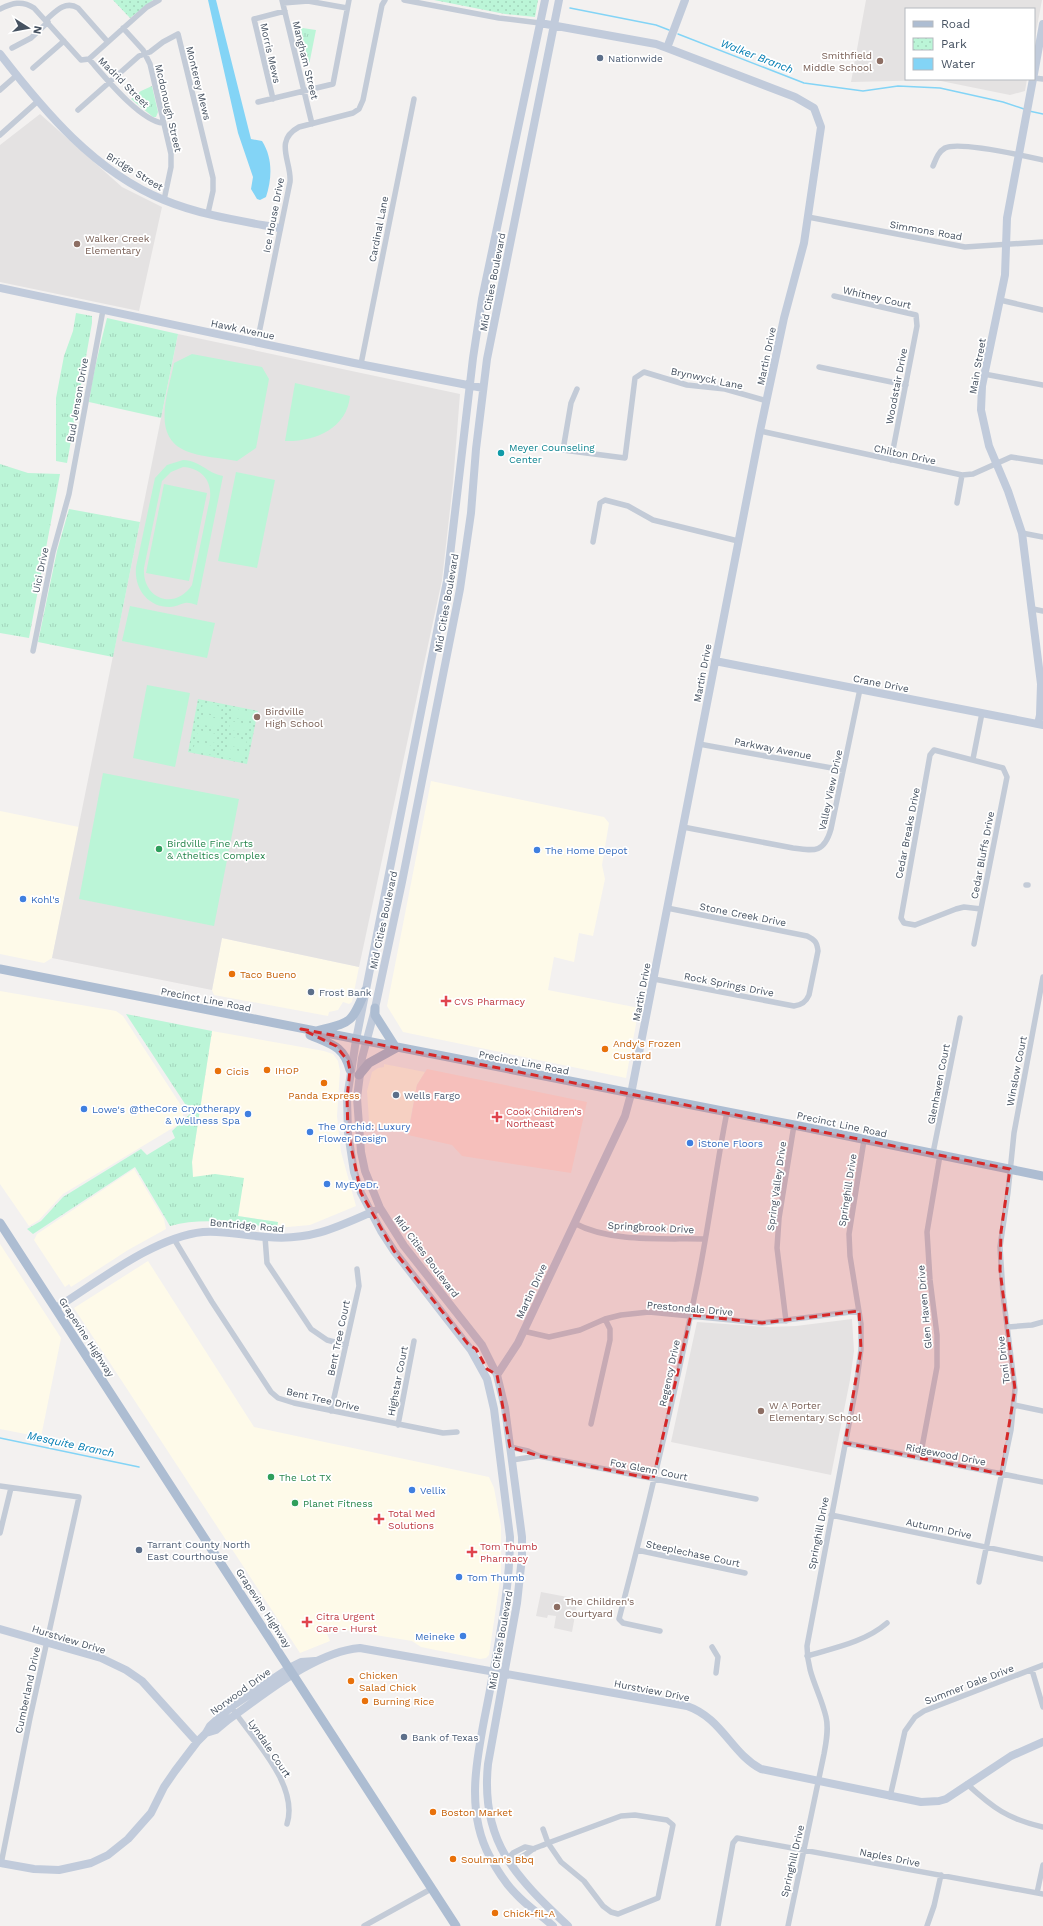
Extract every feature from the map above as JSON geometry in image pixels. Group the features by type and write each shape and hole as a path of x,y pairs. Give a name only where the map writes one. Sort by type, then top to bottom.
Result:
{"main road":[{"name":"Mid Cities Boulevard","path":"545,0 482,299 469,386 448,567 350,1070 347,1108 349,1142 354,1172 370,1212 394,1251 468,1344 486,1379 494,1409 510,1537 510,1556 507,1593 475,1780 478,1824 485,1846 496,1868 516,1894 553,1926"},
{"name":"Mid Cities Boulevard","path":"559,0 494,318 483,388 471,513 463,568 402,882 375,1008 366,1042 357,1098 358,1133 365,1171 380,1208 404,1246 482,1345 497,1375 505,1408 522,1537 522,1557 518,1603 490,1753 486,1784 488,1802 500,1847 507,1860 526,1884 568,1926"},
{"path":"540,23 656,44 667,48 685,0"},
{"path":"1035,68 1043,24"},
{"name":"Martin Drive","path":"497,1375 518,1343 625,1116 631,1094 760,431 784,318 804,243 821,127 814,108 795,97 667,48"},
{"name":"Bridge Street","path":"0,54 38,101 98,161 127,181 164,200 208,213 279,228"},
{"name":"Main Street","path":"1034,80 1007,218 1005,275 984,374 981,410 989,446 1008,491 1022,533 1033,609 1041,684 1041,724"},
{"name":"Hawk Avenue","path":"0,288 361,364 483,388"},
{"path":"448,567 463,568"},
{"name":"Crane Drive","path":"715,661 1041,724"},
{"path":"420,713 437,705"},
{"path":"389,873 402,882"},
{"path":"387,883 402,882"},
{"name":"Precinct Line Road","path":"0,970 794,1125 1043,1176"},
{"path":"313,1032 336,1027 345,1023 357,1009 365,991"},
{"path":"360,1075 369,1062 396,1048 375,1015 375,1008"},
{"path":"301,1029 302,1032 336,1046 344,1054 350,1070"},
{"path":"347,1108 356,1121 358,1133"},
{"name":"Bentridge Road","path":"56,1308 155,1246 174,1239 202,1232 215,1231 290,1239 309,1236 380,1208"},
{"name":"Grapevine Highway","path":"0,1223 456,1926"},
{"path":"468,1344 476,1349 487,1369 497,1375"},
{"path":"510,1556 522,1557"},
{"name":"Hurstview Drive","path":"0,1629 101,1658 135,1675 197,1742"},
{"name":"Hurstview Drive","path":"292,1671 342,1651 360,1648 693,1708 706,1715 715,1723 750,1763 761,1769 890,1797 921,1802 938,1801 953,1794 1011,1756 1043,1742"},
{"name":"Norwood Drive","path":"1,1863 34,1869 59,1870 91,1864 108,1855 128,1839 151,1813 164,1787 197,1742 206,1733 216,1730 234,1711 292,1671"},
{"path":"479,1751 490,1753"},
{"path":"496,1868 507,1860"}],"street":[{"path":"89,59 146,7 159,0"},
{"path":"283,2 308,0 348,8 349,0"},
{"name":"Ice House Drive","path":"257,342 290,177 285,146 292,132 299,127 353,113 362,105 382,5 385,0"},
{"path":"404,0 499,18 540,23"},
{"name":"Mangham Street","path":"283,2 312,124"},
{"name":"Madrid Street","path":"0,9 14,3 23,3 34,8 81,60 89,59 109,82 150,120 163,123"},
{"path":"12,48 31,38 64,5 72,4 78,8 107,41"},
{"name":"Morris Mews","path":"258,102 333,84 348,8"},
{"name":"Morris Mews","path":"273,99 254,19 285,11"},
{"name":"Mcdonough Street","path":"123,28 146,54 150,64 171,154 171,167 164,200"},
{"name":"Monterey Mews","path":"78,110 139,56 146,54 178,34 213,178 213,192 208,213"},
{"path":"33,68 64,41"},
{"path":"0,90 17,75"},
{"name":"Cardinal Lane","path":"361,364 414,98"},
{"path":"0,135 38,101"},
{"path":"933,166 941,151 950,146 1019,154 1043,160"},
{"name":"Simmons Road","path":"808,217 964,247 1043,242"},
{"name":"Whitney Court","path":"834,296 916,315"},
{"path":"1000,300 1043,310"},
{"name":"Bud Jenson Drive","path":"69,494 103,310"},
{"name":"Woodstair Drive","path":"891,460 917,326 916,315"},
{"path":"819,367 906,385"},
{"name":"Brynwyck Lane","path":"577,389 572,403 563,450 625,458 635,378 644,372 687,385 725,389 767,401"},
{"path":"984,374 1043,386"},
{"name":"Chilton Drive","path":"760,431 891,460 969,475 996,465 1011,457 1043,462"},
{"path":"958,503 962,474"},
{"name":"Uici Drive","path":"33,651 53,552 69,494"},
{"path":"593,542 600,502 605,500 628,506 653,520 738,541"},
{"path":"1022,533 1043,537"},
{"path":"1033,609 1043,611"},
{"name":"Valley View Drive","path":"683,827 811,851 823,847 827,841 860,689"},
{"path":"973,759 982,713"},
{"name":"Parkway Avenue","path":"699,744 843,770"},
{"name":"Cedar Breaks Drive","path":"973,759 934,750 932,751 929,760 901,912 902,922 909,925 915,925 964,907 981,909"},
{"name":"Cedar Bluffs Drive","path":"973,759 1005,769 1006,777 974,944"},
{"name":"Stone Creek Drive","path":"667,908 807,936 814,939 817,944 818,951 809,995 806,1001 801,1005"},
{"name":"Winslow Court","path":"1010,1169 1014,1133 1043,978"},
{"name":"Rock Springs Drive","path":"654,979 794,1006 801,1005"},
{"name":"Glenhaven Court","path":"937,1154 960,1018"},
{"name":"Regency Drive","path":"660,1630 623,1623 618,1619 637,1550 691,1315 727,1112"},
{"name":"Spring Valley Drive","path":"786,1321 777,1248 778,1218 794,1125"},
{"name":"Springhill Drive","path":"788,1926 825,1747 827,1719 811,1677 807,1656 808,1635 845,1443 861,1349 859,1311 852,1271 848,1234 864,1140"},
{"name":"Glen Haven Drive","path":"920,1458 937,1367 937,1335 930,1280 927,1232 937,1154"},
{"name":"Toni Drive","path":"979,1582 1014,1405 1014,1381 1000,1270 1000,1247 1010,1169"},
{"name":"Springbrook Drive","path":"574,1223 589,1231 614,1235 704,1239"},
{"path":"265,1237 266,1263 311,1329 320,1337 346,1344"},
{"name":"Bent Tree Drive","path":"174,1239 212,1302 271,1392 278,1398 294,1403 443,1434 457,1432"},
{"name":"Bent Tree Court","path":"332,1411 359,1286 357,1269"},
{"name":"Prestondale Drive","path":"523,1331 549,1337 556,1336 580,1330 605,1319 621,1315 649,1312 691,1315 751,1323 786,1321 859,1311"},
{"path":"591,1424 610,1340 610,1329 605,1319"},
{"path":"1008,1327 1032,1325 1043,1322"},
{"name":"Highstar Court","path":"398,1425 414,1341"},
{"path":"1014,1405 1043,1411"},
{"name":"Ridgewood Drive","path":"845,1443 1043,1482"},
{"name":"Fox Glenn Court","path":"510,1447 528,1451 538,1456 756,1499"},
{"name":"Fox Glenn Court","path":"512,1460 538,1456"},
{"path":"0,1486 11,1488 0,1533"},
{"name":"Cumberland Drive","path":"1,1863 79,1497 11,1488"},
{"name":"Autumn Drive","path":"831,1515 1043,1559"},
{"name":"Steeplechase Court","path":"637,1550 745,1573"},
{"path":"807,1656 868,1636 877,1632 887,1623"},
{"path":"712,1647 718,1657 716,1673"},
{"name":"Summer Dale Drive","path":"890,1797 905,1731 914,1717 924,1711 1043,1665"},
{"path":"1032,1670 1043,1707"},
{"name":"Lyndale Court","path":"234,1711 274,1767 285,1787 290,1811 287,1824"},
{"path":"967,1784 984,1800 1006,1815 1024,1823 1043,1827"},
{"path":"507,1860 517,1860 527,1855 534,1849 548,1843 600,1822 628,1815 667,1820 673,1825 658,1898 618,1914 606,1909 584,1881 561,1862 548,1843 543,1829"},
{"name":"Naples Drive","path":"718,1926 734,1840 739,1838 1040,1893"},
{"path":"1040,1893 1043,1865"},
{"path":"927,1926 934,1906 941,1875"},
{"path":"364,1926 431,1889"}],"highlighted area":[{"path":"301,1029 1010,1169 1001,1232 1000,1270 1015,1389 1001,1474 845,1443 861,1349 859,1311 762,1323 691,1315 653,1479 539,1456 510,1447 497,1375 487,1369 476,1349 468,1344 394,1251 361,1193 348,1133 347,1098 350,1070 348,1061 336,1046"}],"shaded area":[{"name":"Smithfield Middle School","path":"866,0 1042,0 1035,38 1035,8 905,8 905,80 936,80 851,82"},
{"name":"Smithfield Middle School","path":"936,80 1027,80 1025,91 1010,95"},
{"name":"Walker Creek Elementary","path":"40,114 122,187 162,207 139,311 0,282 0,145"},
{"name":"Birdville High School","path":"178,334 460,394 453,483 442,580 359,967 222,938 212,990 52,958"},
{"path":"431,781 604,817 609,823 602,865 605,879 593,936 579,933 574,962 554,957 548,990 639,1008 626,1078 403,1032 387,1006"},
{"path":"0,811 79,827 52,958 44,963 0,954"},
{"path":"222,938 359,967 352,1002 349,1004 343,1002 338,1010 329,1012 328,1016 214,995 212,990"},
{"path":"0,991 116,1011 123,1016 184,1110 182,1120 176,1126 63,1194 39,1220 29,1226 0,1184"},
{"path":"212,1031 324,1051 333,1054 338,1061 340,1071 337,1116 341,1152 356,1206 310,1225 277,1228 277,1222 238,1216 193,1177 192,1162"},
{"path":"384,1064 425,1072 417,1085 408,1132 373,1128 369,1121 367,1091 372,1072 378,1068 384,1067"},
{"name":"Cook Children's Northeast","path":"427,1069 587,1102 571,1173 462,1156 452,1145 408,1135 417,1085"},
{"path":"134,1169 164,1219 166,1229 128,1250 71,1287 69,1284 65,1287 34,1240 37,1234"},
{"path":"0,1244 61,1338 41,1437 0,1429"},
{"path":"148,1261 254,1427 489,1477 494,1488 501,1526 501,1574 489,1655 486,1658 480,1659 421,1647 412,1641 339,1629 325,1629 330,1641 300,1653 74,1308"},
{"name":"W A Porter Elementary School","path":"852,1319 854,1351 850,1380 831,1475 671,1442 697,1322 769,1327 796,1326"},
{"name":"The Children's Courtyard","path":"541,1592 578,1599 572,1632 554,1628 556,1616 548,1615 547,1618 536,1616"}],"green space":[{"path":"113,0 153,0 130,18"},
{"path":"434,0 538,0 535,17 505,14"},
{"path":"296,27 316,30 309,65 305,64"},
{"path":"152,86 158,112 156,117 153,117 131,99 141,91"},
{"path":"76,313 92,316 92,323 67,463 56,461 56,398 64,356 73,331"},
{"path":"107,318 178,334 161,418 89,402"},
{"path":"192,354 262,367 269,379 256,448 237,461 204,456 186,451 175,444 168,435 165,424 166,399 174,363"},
{"path":"295,383 350,396 348,407 343,417 336,425 318,436 296,441 285,441"},
{"path":"183,460 195,462 223,476 197,605 186,603 170,607 155,604 144,595 137,582 136,567 155,478 167,465","holes":["183,467 189,468 204,476 210,492 192,585 185,593 177,598 161,598 154,594 148,587 145,579 144,568 162,481 171,472"]},
{"path":"0,464 28,473 60,474 29,638 0,633"},
{"path":"236,472 275,480 257,568 218,561"},
{"path":"164,484 207,493 189,581 146,573"},
{"path":"69,509 140,522 113,657 38,642 57,551"},
{"path":"130,606 215,623 207,658 122,641"},
{"path":"147,685 190,693 175,767 133,758"},
{"path":"198,699 258,711 247,764 188,752"},
{"path":"203,703 222,707 220,716 201,712"},
{"path":"233,708 252,712 250,721 231,717"},
{"path":"201,715 220,719 218,728 199,724"},
{"path":"230,721 249,724 248,733 229,730"},
{"path":"198,730 217,734 215,743 196,739"},
{"path":"228,736 247,740 245,749 226,745"},
{"path":"195,742 214,746 212,755 193,751"},
{"path":"225,748 244,752 242,761 223,757"},
{"name":"Birdville Fine Arts & Atheltics Complex","path":"103,773 239,799 214,926 79,899"},
{"path":"126,1014 212,1031 192,1162 193,1177 215,1174 244,1178 238,1216 278,1222 277,1228 210,1221 183,1223 170,1226 135,1167 33,1234 27,1229 41,1221 63,1197 141,1149 147,1155 175,1138 172,1131 191,1113"}],"water":[{"path":"208,0 216,0 251,139 262,141 270,161 270,176 266,197 260,200 257,199 251,189 253,177 238,133"}],"waterway":[{"name":"Walker Branch","path":"570,8 656,25 669,30"},
{"name":"Walker Branch","path":"678,34 804,83 863,91 898,86 940,88 1003,102 1024,109"},
{"name":"Walker Branch","path":"1029,111 1043,114"},
{"name":"Mesquite Branch","path":"0,1438 139,1467"}],"place":[{"name":"Nationwide","path":"600,58"},
{"name":"Smithfield Middle School","path":"880,61"},
{"name":"Walker Creek Elementary","path":"77,244"},
{"name":"Meyer Counseling Center","path":"501,453"},
{"name":"Birdville High School","path":"257,717"},
{"name":"Birdville Fine Arts & Atheltics Complex","path":"159,849"},
{"name":"The Home Depot","path":"537,850"},
{"name":"Kohl's","path":"23,899"},
{"name":"Taco Bueno","path":"232,974"},
{"name":"Frost Bank","path":"311,992"},
{"name":"CVS Pharmacy","path":"446,1001"},
{"name":"Andy's Frozen Custard","path":"605,1049"},
{"name":"IHOP","path":"267,1070"},
{"name":"Cicis","path":"218,1071"},
{"name":"Panda Express","path":"324,1083"},
{"name":"Wells Fargo","path":"396,1095"},
{"name":"Lowe's","path":"84,1109"},
{"name":"@theCore Cryotherapy & Wellness Spa","path":"248,1114"},
{"name":"Cook Children's Northeast","path":"497,1117"},
{"name":"The Orchid: Luxury Flower Design","path":"310,1132"},
{"name":"iStone Floors","path":"690,1143"},
{"name":"MyEyeDr.","path":"327,1184"},
{"name":"W A Porter Elementary School","path":"761,1411"},
{"name":"The Lot TX","path":"271,1477"},
{"name":"Vellix","path":"412,1490"},
{"name":"Planet Fitness","path":"295,1503"},
{"name":"Total Med Solutions","path":"379,1519"},
{"name":"Tarrant County North East Courthouse","path":"139,1550"},
{"name":"Tom Thumb Pharmacy","path":"472,1552"},
{"name":"Tom Thumb","path":"459,1577"},
{"name":"The Children's Courtyard","path":"557,1607"},
{"name":"Citra Urgent Care - Hurst","path":"307,1622"},
{"name":"Meineke","path":"463,1636"},
{"name":"Chicken Salad Chick","path":"351,1681"},
{"name":"Burning Rice","path":"365,1701"},
{"name":"Bank of Texas","path":"404,1737"},
{"name":"Boston Market","path":"433,1812"},
{"name":"Soulman's Bbq","path":"453,1859"},
{"name":"Chick-fil-A","path":"495,1913"}]}
